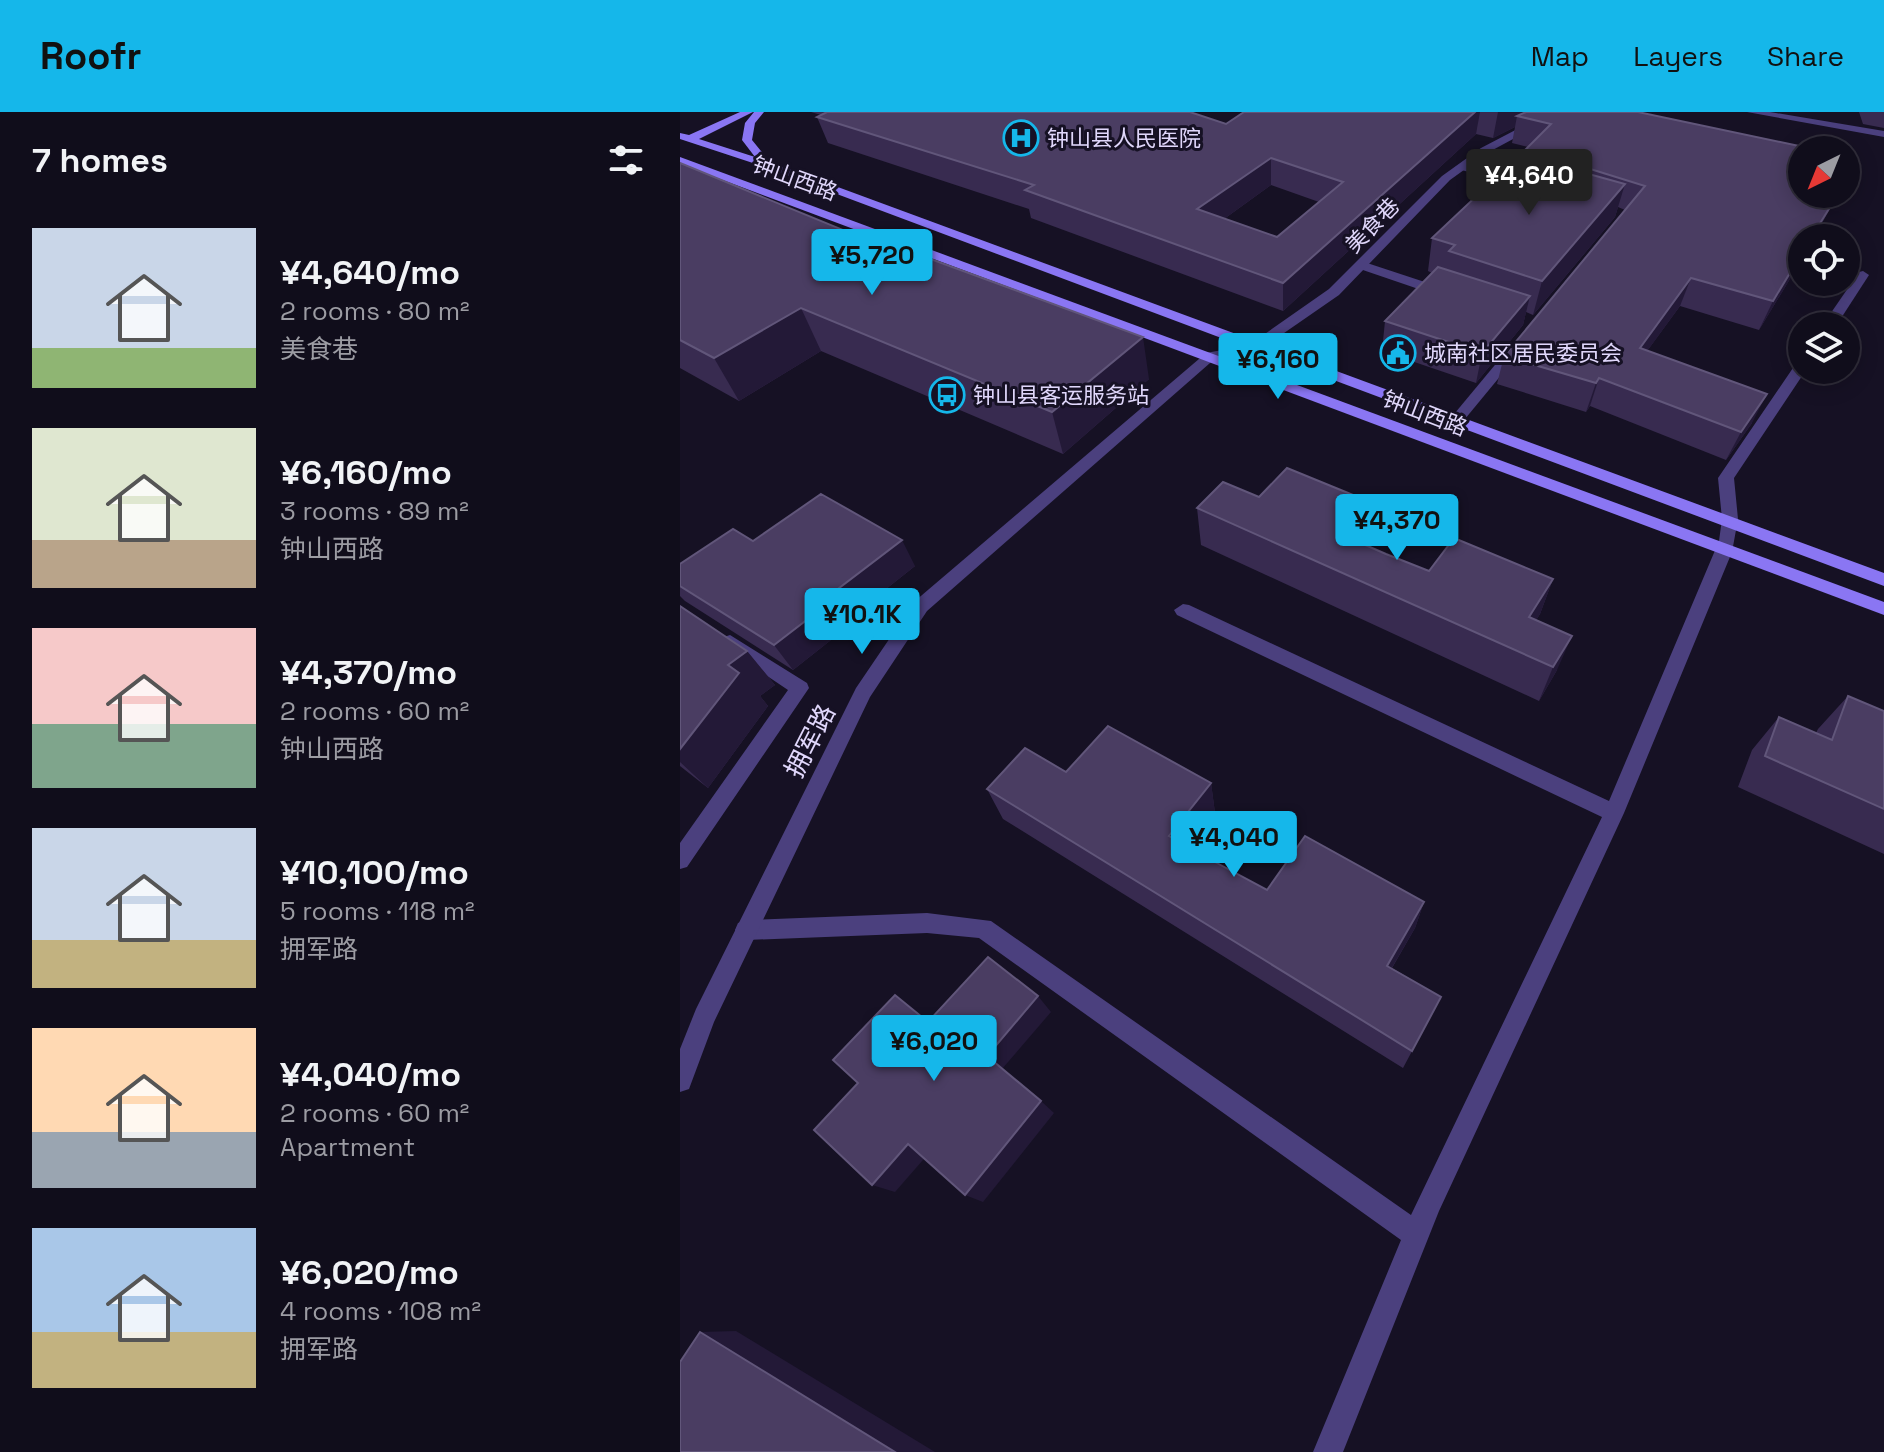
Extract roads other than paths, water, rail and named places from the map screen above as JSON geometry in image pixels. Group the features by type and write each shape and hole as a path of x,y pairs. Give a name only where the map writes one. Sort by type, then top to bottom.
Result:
{"main road":[{"path":"759,112 750,123 747,140 766,164"},
{"path":"692,123 745,113"},
{"path":"684,140 745,113"},
{"name":"钟山西路","path":"684,140 766,164 1253,348 1884,580"},
{"name":"钟山西路","path":"680,160 1884,609"}],"street":[{"name":"美食巷","path":"1211,356 1253,348 1334,292 1446,178 1485,150 1558,112"},
{"path":"1752,112 1884,134"},
{"path":"1462,167 1537,188"},
{"path":"1361,265 1463,299"},
{"path":"1838,312 1863,275"},
{"path":"1455,422 1527,336"},
{"name":"拥军路","path":"680,1080 704,1017 863,693 921,606 1211,356"},
{"path":"1328,1452 1417,1235 1614,813 1710,578 1727,550 1733,524 1726,478 1789,384"},
{"path":"1183,610 1614,813"},
{"path":"680,860 800,688 716,632"},
{"path":"746,930 927,923 983,928 1417,1235"}],"place":[{"name":"钟山县人民医院","path":"1021,138"},
{"name":"城南社区居民委员会","path":"1398,353"},
{"name":"钟山县客运服务站","path":"947,395"}]}
